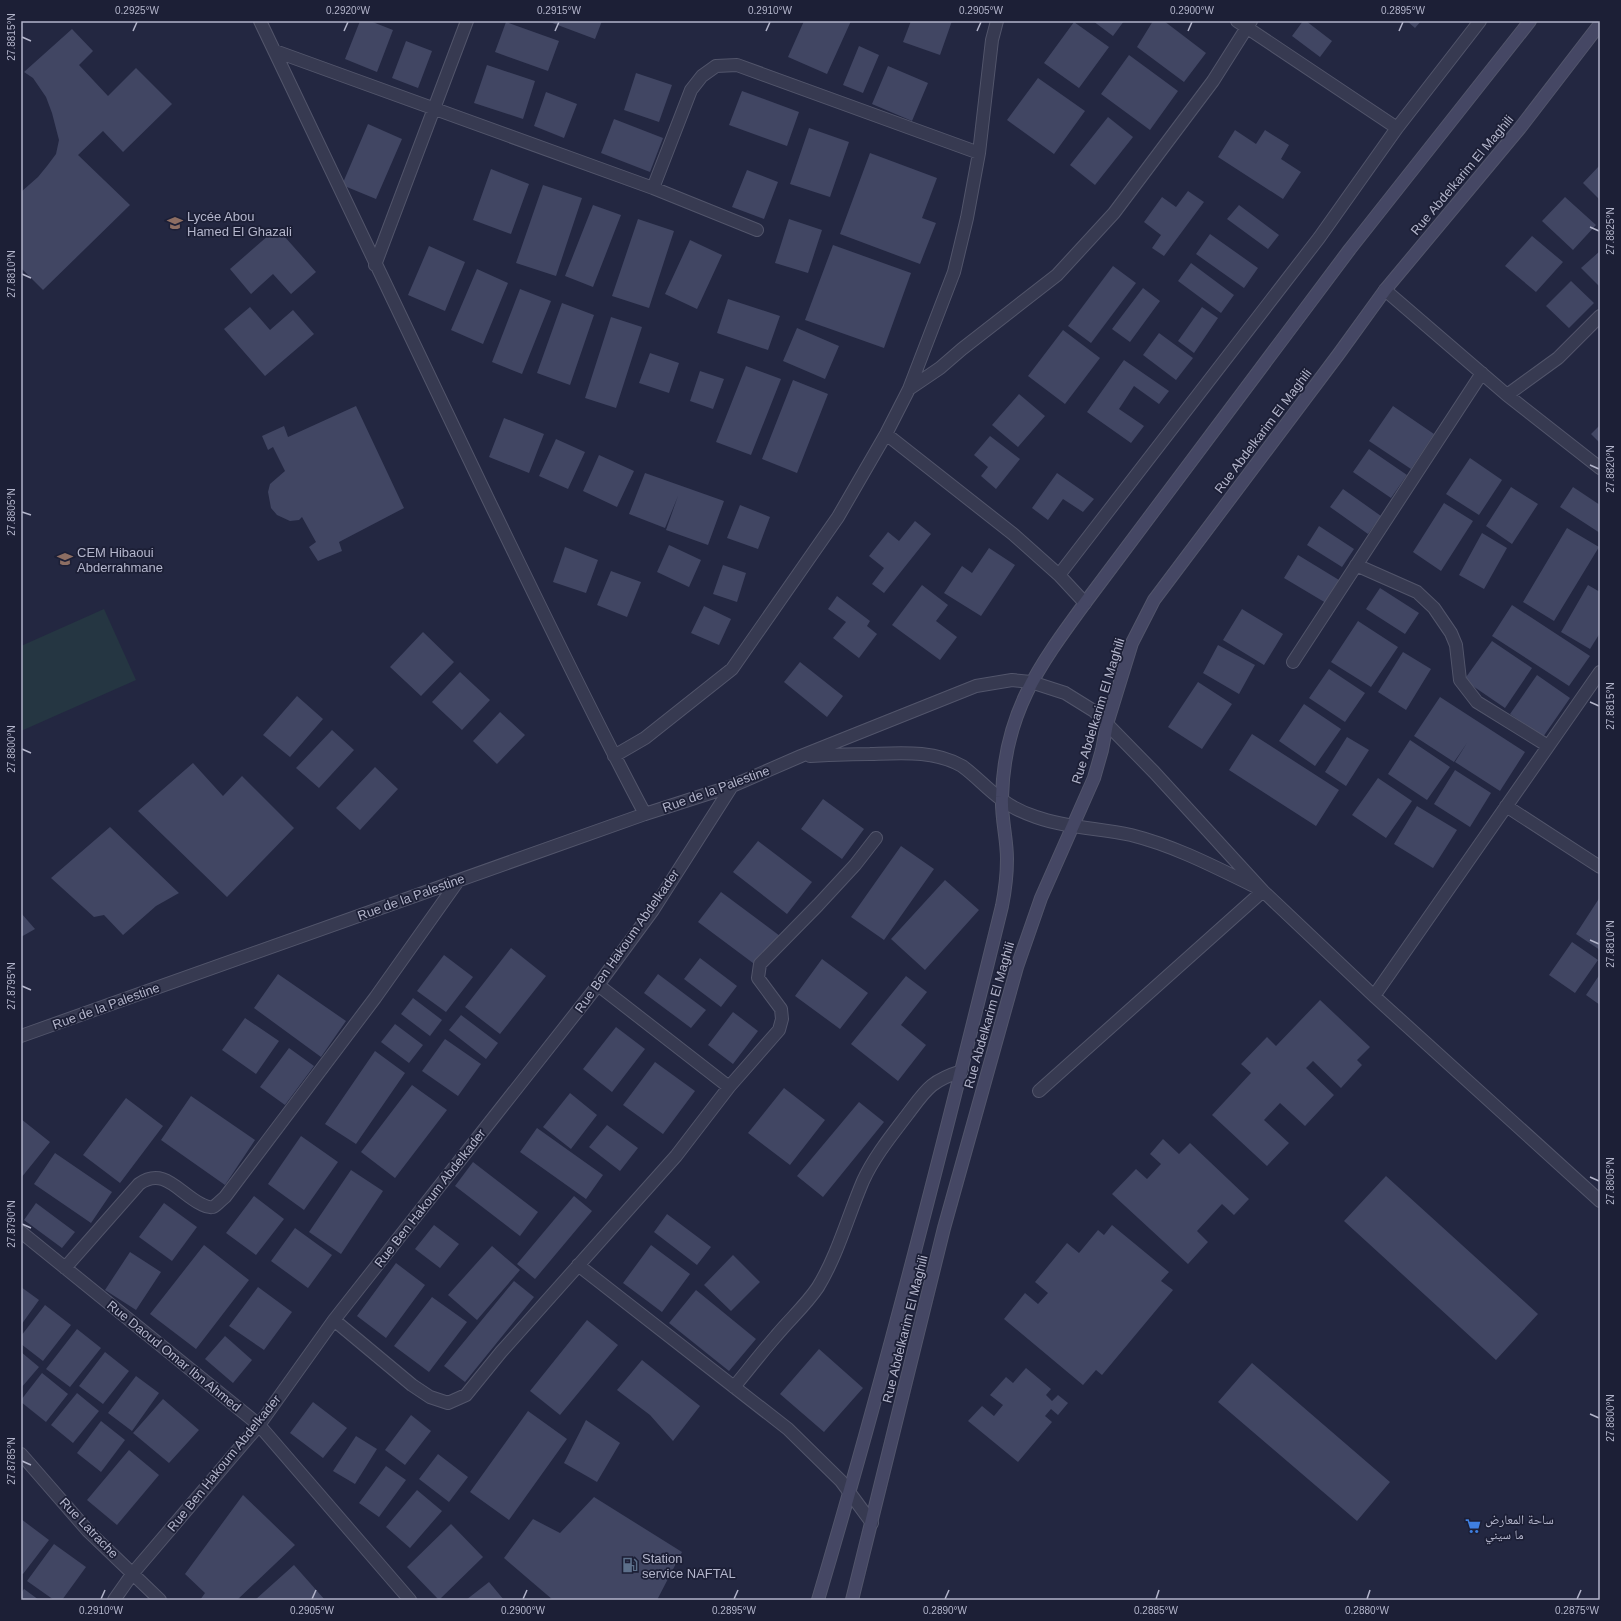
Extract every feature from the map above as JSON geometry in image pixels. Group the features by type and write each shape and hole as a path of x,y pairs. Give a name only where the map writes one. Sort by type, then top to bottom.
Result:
{"street":[{"path":"260,21 375,265 614,756 645,814"},
{"path":"266,34 272,21"},
{"path":"375,265 467,21"},
{"path":"614,756 645,738 732,669 838,517 886,434 909,389 954,272 967,218 979,153 992,40 997,21"},
{"path":"1237,21 1249,25 1396,128"},
{"path":"1059,575 1319,238 1396,128 1480,21"},
{"path":"818,1600 850,1492 962,1071 1005,890 1007,858 1002,800 1003,769 1009,738 1019,709 1031,682 1042,662 1085,603 1350,249 1530,21"},
{"name":"Rue Abdelkarim El Maghili","path":"852,1600 944,1228 1017,967 1041,898 1094,778 1102,750 1107,724 1132,643 1154,600 1338,355 1384,290 1520,128 1600,24"},
{"path":"909,389 940,368 1057,275 1114,213 1213,81 1249,25"},
{"path":"275,51 434,110 653,188 758,230"},
{"path":"653,188 691,90 702,76 716,66 737,65 979,153"},
{"path":"1384,290 1508,395 1600,468"},
{"path":"1508,395 1558,358 1600,316"},
{"path":"1293,662 1482,372"},
{"path":"886,434 1013,534 1059,575 1085,603"},
{"path":"1356,565 1417,592 1434,608 1451,633 1456,645 1460,680 1470,695 1477,702 1548,746"},
{"path":"1374,996 1600,672"},
{"name":"Rue de la Palestine","path":"21,1036 645,814 732,786 801,756 976,686 1012,680 1031,682 1065,693 1094,711 1154,772 1263,890"},
{"path":"801,756 902,752 934,755 950,760 962,767 974,775 1002,800 1035,816 1072,826 1101,829 1131,835 1160,844 1213,865 1263,890 1374,996 1600,1201"},
{"name":"Rue Ben Hakoum Abdelkader","path":"114,1600 134,1573 259,1425 334,1320 598,985 653,910 732,786"},
{"path":"1506,806 1600,867"},
{"path":"334,1320 412,1385 430,1397 448,1403 466,1395 501,1352 676,1156 729,1087 779,1030 782,1019 781,1009 758,978 760,964 839,882 876,838"},
{"path":"65,1268 139,1184 148,1178 157,1177 167,1180 190,1198 207,1207 214,1206 225,1197 375,998 458,881"},
{"path":"1039,1091 1263,890"},
{"path":"598,985 729,1087"},
{"path":"734,1387 776,1335 806,1304 817,1288 830,1265 864,1180 893,1133 926,1090 946,1076 962,1071"},
{"name":"Rue Daoud Omar Ibn Ahmed","path":"21,1232 259,1425 410,1600"},
{"path":"578,1265 788,1429 841,1481 872,1523"},
{"name":"Rue Latrache","path":"23,1460 88,1531 134,1573 160,1600"}],"shaded area":[{"path":"104,609 136,680 21,731 21,646"}],"building":[{"path":"360,21 370,21 393,30 377,72 345,59"},
{"path":"547,21 602,21 595,39"},
{"path":"804,21 851,21 827,74 788,57"},
{"path":"911,21 952,21 940,55 903,42"},
{"path":"1093,21 1124,21 1113,36"},
{"path":"1153,21 1164,21 1206,53 1184,82 1137,47"},
{"path":"1303,21 1306,21 1332,41 1320,57 1292,36"},
{"path":"1407,21 1421,21 1415,28"},
{"path":"506,22 559,41 548,71 495,52"},
{"path":"1074,22 1109,47 1079,88 1044,63"},
{"path":"72,29 93,51 79,65 108,96 136,68 172,104 123,152 103,131 78,155 130,205 43,290 21,268 21,192 38,177 56,154 59,140 46,97 33,78 24,72"},
{"path":"406,41 432,51 418,88 392,78"},
{"path":"859,46 879,55 863,93 843,85"},
{"path":"1129,55 1178,91 1150,130 1101,94"},
{"path":"487,65 535,81 523,119 474,103"},
{"path":"888,66 928,83 912,121 872,104"},
{"path":"636,73 672,85 659,122 624,110"},
{"path":"1038,78 1085,111 1054,154 1007,120"},
{"path":"742,91 799,112 787,146 729,125"},
{"path":"546,92 577,104 564,138 534,126"},
{"path":"1108,117 1133,137 1095,185 1070,165"},
{"path":"614,119 663,138 650,172 601,153"},
{"path":"368,124 402,139 376,199 342,185"},
{"path":"809,128 849,142 830,197 790,184"},
{"path":"1235,130 1256,144 1265,130 1289,145 1281,159 1301,172 1283,199 1218,157"},
{"path":"870,153 937,178 922,218 936,223 920,264 840,234"},
{"path":"1600,165 1600,200 1583,183"},
{"path":"491,169 529,184 511,234 473,220"},
{"path":"747,170 778,182 764,219 732,207"},
{"path":"543,185 582,198 556,276 516,263"},
{"path":"1188,191 1204,202 1164,256 1152,248 1161,235 1144,222 1162,197 1176,207"},
{"path":"1565,197 1596,225 1573,250 1542,221"},
{"path":"593,205 621,215 593,287 565,276"},
{"path":"1239,205 1279,235 1268,249 1227,219"},
{"path":"638,219 674,231 649,308 612,296"},
{"path":"789,219 822,230 808,273 775,263"},
{"path":"277,228 316,272 291,294 273,274 251,294 230,269"},
{"path":"1210,234 1258,268 1244,288 1196,254"},
{"path":"1532,236 1563,262 1536,292 1505,266"},
{"path":"690,240 722,255 697,309 665,294"},
{"path":"833,245 911,273 884,348 805,320"},
{"path":"429,246 465,262 445,311 408,295"},
{"path":"1600,251 1600,287 1581,268"},
{"path":"1191,263 1234,295 1221,313 1178,281"},
{"path":"1113,266 1136,283 1091,343 1068,326"},
{"path":"477,269 508,283 483,344 451,330"},
{"path":"1571,281 1594,303 1569,328 1546,306"},
{"path":"1143,288 1160,301 1130,342 1112,329"},
{"path":"520,289 551,301 522,374 492,362"},
{"path":"728,299 780,316 768,350 717,333"},
{"path":"562,303 594,315 570,385 537,373"},
{"path":"250,307 270,330 293,310 314,334 265,376 224,329"},
{"path":"1202,307 1218,318 1194,353 1178,341"},
{"path":"611,317 642,327 616,408 585,398"},
{"path":"797,328 839,346 825,379 783,361"},
{"path":"1063,330 1100,358 1065,404 1028,376"},
{"path":"1159,333 1193,358 1176,380 1143,355"},
{"path":"650,353 679,363 669,393 639,383"},
{"path":"1124,360 1169,391 1159,404 1134,386 1119,409 1144,426 1131,443 1087,412"},
{"path":"746,366 781,379 751,455 716,442"},
{"path":"700,371 724,379 713,409 690,401"},
{"path":"793,380 828,394 797,473 762,459"},
{"path":"1019,394 1045,416 1018,447 992,425"},
{"path":"356,406 404,508 339,542 342,551 318,561 309,547 316,542 302,517 299,520 290,521 277,515 271,508 268,492 270,484 285,471 273,447 268,450 262,436 284,426 288,437"},
{"path":"1393,406 1434,434 1411,469 1369,441"},
{"path":"504,418 544,434 529,473 489,457"},
{"path":"1600,425 1600,443 1591,434"},
{"path":"990,436 1020,459 996,489 981,476 988,467 974,455"},
{"path":"556,439 585,452 568,489 539,476"},
{"path":"1369,449 1407,475 1391,498 1353,472"},
{"path":"599,455 634,471 617,507 583,491"},
{"path":"1470,458 1502,480 1479,515 1446,494"},
{"path":"645,473 724,501 708,545 666,530 678,496 665,528 629,514"},
{"path":"1057,473 1094,499 1083,512 1063,499 1048,520 1032,508"},
{"path":"1511,487 1538,504 1512,544 1486,526"},
{"path":"1573,487 1600,505 1600,533 1560,507"},
{"path":"1343,489 1381,516 1368,534 1330,507"},
{"path":"1444,503 1473,521 1441,571 1413,552"},
{"path":"740,505 770,517 758,549 727,538"},
{"path":"915,521 931,534 884,593 872,584 884,568 869,556 888,532 899,541"},
{"path":"1319,526 1354,549 1342,567 1307,545"},
{"path":"1567,528 1599,547 1554,621 1523,602"},
{"path":"1482,533 1507,548 1484,589 1459,575"},
{"path":"669,545 701,560 689,587 657,572"},
{"path":"565,547 598,560 586,593 553,582"},
{"path":"989,548 1015,565 981,616 944,593 962,566 972,573"},
{"path":"1298,555 1339,580 1326,603 1284,578"},
{"path":"723,565 746,573 737,602 713,594"},
{"path":"611,571 641,582 627,617 597,605"},
{"path":"922,585 948,605 936,621 957,637 940,660 892,625"},
{"path":"1588,585 1600,592 1600,633 1590,649 1561,632"},
{"path":"1380,588 1419,613 1405,634 1366,609"},
{"path":"837,596 870,621 867,626 877,634 859,658 833,638 846,622 828,609"},
{"path":"1512,605 1590,656 1569,686 1492,636"},
{"path":"704,606 731,619 719,645 691,633"},
{"path":"1242,609 1283,634 1264,665 1223,640"},
{"path":"1358,621 1398,647 1371,687 1331,662"},
{"path":"423,632 454,662 421,696 390,667"},
{"path":"1492,641 1532,668 1505,708 1464,680"},
{"path":"1218,645 1255,665 1239,694 1203,673"},
{"path":"1403,652 1431,669 1406,710 1378,692"},
{"path":"800,662 843,696 827,717 784,682"},
{"path":"1329,669 1365,693 1345,722 1309,698"},
{"path":"460,672 490,700 462,730 432,702"},
{"path":"1537,675 1570,698 1543,737 1510,714"},
{"path":"1198,682 1232,704 1202,749 1168,727"},
{"path":"297,696 323,719 290,757 263,735"},
{"path":"1440,697 1525,752 1500,791 1455,762 1467,743 1454,762 1414,736"},
{"path":"1304,704 1341,729 1315,766 1279,741"},
{"path":"500,712 525,735 497,764 473,741"},
{"path":"332,730 354,750 319,788 296,768"},
{"path":"1252,734 1339,790 1316,826 1229,770"},
{"path":"1347,737 1369,750 1346,786 1325,772"},
{"path":"1410,740 1450,767 1427,800 1388,774"},
{"path":"193,763 223,796 242,776 294,828 227,897 138,811"},
{"path":"375,767 398,789 360,830 336,808"},
{"path":"1455,770 1491,793 1470,827 1434,804"},
{"path":"1378,778 1412,801 1386,838 1352,815"},
{"path":"823,799 864,829 842,859 801,829"},
{"path":"1417,806 1457,830 1433,868 1394,844"},
{"path":"110,827 179,893 156,906 123,935 104,915 94,917 51,878"},
{"path":"758,841 812,882 787,914 733,872"},
{"path":"901,846 934,869 884,940 851,917"},
{"path":"945,880 979,910 925,970 891,939"},
{"path":"721,892 780,936 757,966 698,922"},
{"path":"1600,897 1600,950 1576,934"},
{"path":"21,913 35,929 21,937"},
{"path":"1572,942 1598,960 1575,993 1549,975"},
{"path":"511,948 546,976 500,1034 465,1007"},
{"path":"444,955 473,977 446,1012 417,991"},
{"path":"700,958 737,986 721,1007 684,979"},
{"path":"822,959 868,993 840,1029 795,996"},
{"path":"278,974 346,1021 321,1057 254,1008"},
{"path":"658,974 706,1010 691,1028 644,993"},
{"path":"1600,974 1600,1005 1586,995"},
{"path":"906,976 927,992 901,1025 926,1045 898,1081 851,1044"},
{"path":"413,998 442,1020 430,1036 401,1014"},
{"path":"1320,1000 1370,1047 1357,1060 1362,1065 1341,1088 1313,1061 1306,1068 1334,1095 1305,1126 1280,1103 1264,1120 1289,1143 1267,1166 1212,1115 1251,1073 1241,1064 1267,1037 1276,1046"},
{"path":"733,1012 758,1031 733,1064 708,1045"},
{"path":"461,1015 498,1043 486,1059 449,1030"},
{"path":"245,1018 279,1041 256,1074 222,1050"},
{"path":"395,1024 423,1045 409,1063 381,1042"},
{"path":"616,1027 645,1049 612,1092 583,1069"},
{"path":"445,1039 481,1064 458,1096 422,1071"},
{"path":"289,1048 314,1066 285,1105 260,1087"},
{"path":"375,1051 405,1073 356,1144 325,1124"},
{"path":"655,1062 695,1091 663,1134 623,1105"},
{"path":"412,1085 447,1110 395,1178 361,1152"},
{"path":"784,1088 825,1120 790,1165 748,1133"},
{"path":"570,1093 597,1115 571,1149 543,1127"},
{"path":"191,1096 255,1140 225,1185 161,1140"},
{"path":"126,1098 163,1126 120,1183 83,1155"},
{"path":"859,1102 884,1122 823,1197 797,1176"},
{"path":"21,1119 50,1142 21,1178"},
{"path":"607,1125 638,1148 620,1171 589,1147"},
{"path":"537,1128 603,1175 586,1199 520,1152"},
{"path":"301,1136 338,1162 304,1210 268,1184"},
{"path":"1163,1139 1179,1154 1190,1143 1249,1199 1234,1215 1222,1204 1197,1231 1208,1242 1188,1264 1112,1194 1136,1169 1147,1179 1161,1164 1150,1154"},
{"path":"55,1153 112,1192 91,1223 34,1184"},
{"path":"473,1162 538,1212 520,1236 455,1186"},
{"path":"351,1170 383,1191 341,1254 309,1232"},
{"path":"1386,1176 1538,1314 1496,1360 1344,1221"},
{"path":"254,1196 284,1219 256,1255 226,1233"},
{"path":"574,1196 592,1211 535,1279 517,1264"},
{"path":"36,1203 75,1232 62,1248 24,1220"},
{"path":"164,1203 197,1227 172,1261 139,1237"},
{"path":"667,1214 711,1247 697,1265 654,1232"},
{"path":"434,1225 459,1244 440,1268 415,1249"},
{"path":"1112,1225 1169,1272 1161,1281 1173,1290 1102,1375 1096,1370 1083,1385 1004,1319 1025,1293 1038,1304 1048,1293 1035,1282 1067,1243 1079,1253 1098,1230 1104,1235"},
{"path":"295,1228 332,1255 308,1288 271,1261"},
{"path":"204,1245 249,1280 196,1349 150,1314"},
{"path":"651,1245 690,1274 662,1312 623,1283"},
{"path":"492,1246 520,1270 477,1320 448,1295"},
{"path":"130,1252 161,1272 136,1310 105,1290"},
{"path":"733,1255 760,1282 731,1311 704,1285"},
{"path":"396,1263 425,1285 386,1338 357,1316"},
{"path":"514,1281 534,1297 465,1382 444,1366"},
{"path":"21,1287 39,1300 21,1325"},
{"path":"258,1287 292,1312 264,1350 229,1326"},
{"path":"696,1290 756,1339 729,1371 669,1323"},
{"path":"432,1297 467,1322 429,1372 394,1346"},
{"path":"45,1305 71,1325 43,1361 21,1344 21,1336"},
{"path":"587,1320 618,1345 560,1415 530,1391"},
{"path":"77,1329 101,1348 70,1387 46,1369"},
{"path":"225,1336 252,1360 233,1383 205,1359"},
{"path":"819,1349 863,1388 824,1432 780,1394"},
{"path":"21,1352 39,1367 21,1388"},
{"path":"105,1352 129,1371 103,1404 79,1386"},
{"path":"642,1360 700,1406 673,1441 650,1415 617,1390"},
{"path":"1252,1363 1390,1482 1357,1521 1218,1402"},
{"path":"1026,1368 1051,1389 1046,1395 1052,1401 1058,1395 1068,1403 1058,1415 1051,1409 1045,1416 1052,1422 1018,1462 968,1421 982,1406 994,1416 1003,1405 990,1395 1006,1377 1013,1383"},
{"path":"42,1373 68,1394 46,1422 21,1402"},
{"path":"136,1376 159,1393 132,1431 108,1413"},
{"path":"77,1393 99,1411 73,1443 51,1425"},
{"path":"163,1399 199,1430 169,1463 133,1433"},
{"path":"313,1402 347,1428 323,1458 290,1433"},
{"path":"528,1411 567,1439 509,1520 470,1492"},
{"path":"411,1415 431,1431 405,1465 385,1450"},
{"path":"586,1420 620,1443 597,1482 564,1463"},
{"path":"101,1421 125,1440 101,1472 77,1453"},
{"path":"356,1436 377,1449 355,1484 333,1471"},
{"path":"129,1450 159,1475 117,1525 87,1500"},
{"path":"438,1454 468,1477 449,1502 419,1479"},
{"path":"386,1466 406,1480 379,1517 359,1503"},
{"path":"417,1490 442,1511 410,1548 386,1527"},
{"path":"243,1495 295,1545 237,1600 200,1600 205,1593 185,1574"},
{"path":"594,1497 682,1552 657,1600 553,1600 504,1558 533,1519 560,1533"},
{"path":"21,1519 49,1540 23,1574 21,1573"},
{"path":"451,1524 483,1557 439,1600 407,1567"},
{"path":"54,1544 86,1567 62,1600 54,1600 27,1581"},
{"path":"294,1565 325,1600 255,1600"},
{"path":"489,1582 504,1600 466,1600"},
{"path":"24,1589 39,1600 21,1600 21,1593"}],"place":[{"name":"Lycée Abou Hamed El Ghazali","path":"175,223"},
{"name":"CEM Hibaoui Abderrahmane","path":"65,559"},
{"name":"ساحة المعارض ما سيني","path":"1473,1526"},
{"name":"Station service NAFTAL","path":"630,1565"}]}
